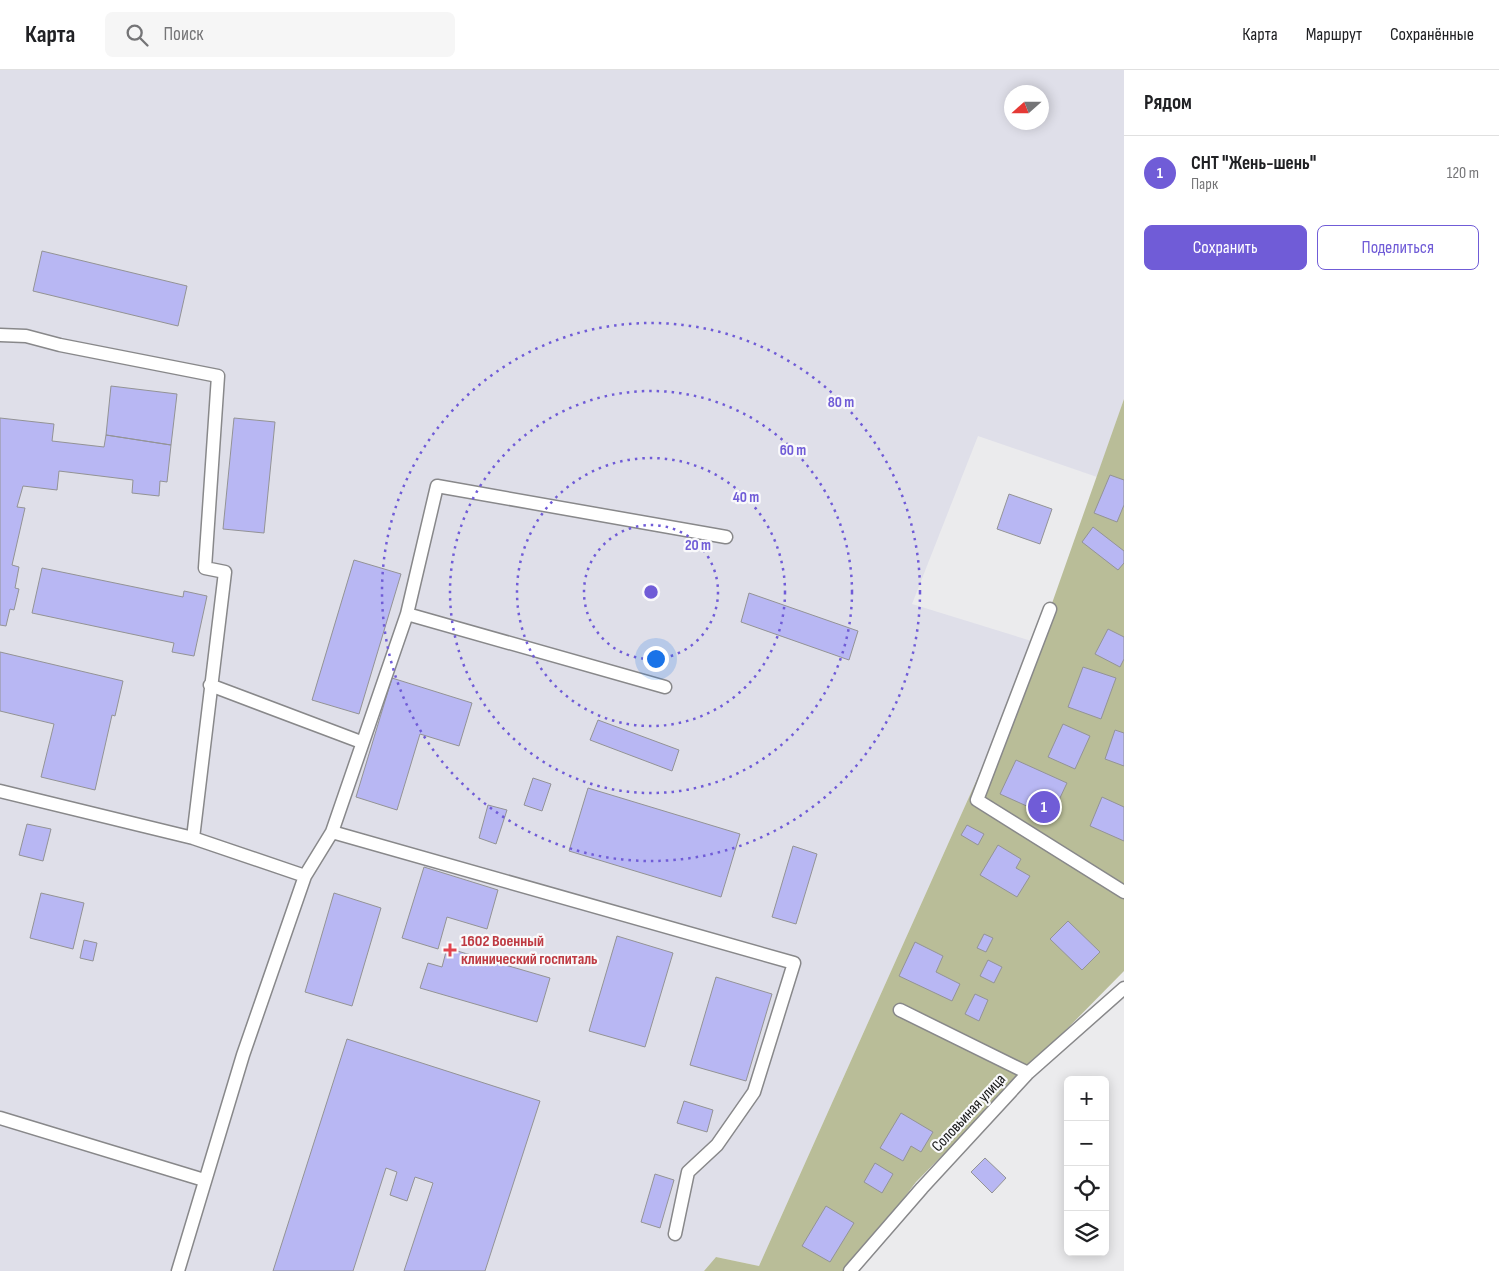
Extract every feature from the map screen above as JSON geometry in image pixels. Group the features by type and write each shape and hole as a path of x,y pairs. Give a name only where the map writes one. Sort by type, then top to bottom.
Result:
{"lane":[{"path":"0,335 26,336 60,345 218,376 205,568 226,572 210,685 193,838"},
{"path":"178,1271 243,1055 305,876 332,832 406,614 437,486 726,537"},
{"path":"1050,609 977,800 1124,892"},
{"path":"406,614 665,687"},
{"path":"210,685 361,742"},
{"path":"0,791 193,838 305,876"},
{"path":"332,832 794,963 754,1092 716,1145 688,1172 675,1234"},
{"name":"Соловьиная улица","path":"850,1271 922,1188 1028,1073 1124,988"},
{"path":"900,1010 1028,1073"},
{"path":"0,1118 204,1180"}],"shaded area":[{"name":"1602 Военный клинический госпиталь","path":"0,70 1124,70 1124,399 1097,477 978,436 912,604 1038,643 759,1266 716,1257 704,1271 0,1271"}],"green space":[{"path":"1124,399 1124,971 916,1182 849,1271 704,1271 716,1257 759,1266 1038,643"}],"building":[{"path":"42,251 187,286 178,326 33,291"},
{"path":"111,386 177,394 171,445 106,435"},
{"path":"0,418 54,424 52,441 104,447 106,435 171,445 167,482 160,481 159,496 132,493 133,480 59,471 57,490 23,486 17,507 25,508 12,565 19,567 15,588 19,589 14,610 10,609 6,626 0,625"},
{"path":"234,418 275,422 264,533 223,529"},
{"path":"1110,475 1124,480 1124,505 1117,522 1094,513"},
{"path":"1009,494 1052,509 1040,544 997,529"},
{"path":"1093,527 1124,551 1124,563 1118,570 1082,542"},
{"path":"354,560 401,574 359,714 312,700"},
{"path":"42,568 183,597 184,591 207,596 194,656 172,652 174,643 32,613"},
{"path":"749,593 858,631 849,660 741,622"},
{"path":"1108,629 1124,637 1124,659 1120,667 1095,654"},
{"path":"0,652 123,681 115,716 112,715 95,790 41,777 54,724 0,711"},
{"path":"1083,667 1116,678 1101,719 1068,707"},
{"path":"392,678 472,703 459,746 420,734 397,810 356,797"},
{"path":"598,720 679,750 672,771 590,740"},
{"path":"1063,724 1090,736 1075,769 1048,757"},
{"path":"1115,730 1124,733 1124,766 1105,759"},
{"path":"1016,760 1067,783 1051,817 1000,794"},
{"path":"533,778 551,784 542,811 524,805"},
{"path":"588,788 740,834 721,897 569,851"},
{"path":"1102,797 1124,807 1124,841 1090,826"},
{"path":"488,805 507,810 496,844 479,838"},
{"path":"27,824 51,829 43,861 19,855"},
{"path":"967,825 984,834 978,845 961,835"},
{"path":"998,845 1021,859 1016,868 1030,876 1017,897 980,875"},
{"path":"793,846 817,854 796,924 772,917"},
{"path":"424,867 498,890 487,929 447,917 438,949 402,938"},
{"path":"41,893 84,903 73,949 30,938"},
{"path":"334,893 381,908 352,1006 305,992"},
{"path":"1068,921 1100,952 1082,970 1050,939"},
{"path":"984,934 993,938 986,952 977,948"},
{"path":"617,936 673,953 645,1047 589,1031"},
{"path":"84,940 97,943 93,961 80,958"},
{"path":"915,942 943,956 936,972 960,984 952,1001 899,976"},
{"path":"447,948 550,978 537,1022 420,988 428,963 442,967"},
{"path":"988,960 1002,967 994,983 980,976"},
{"path":"716,977 772,994 746,1081 690,1065"},
{"path":"975,994 988,1000 979,1021 965,1014"},
{"path":"347,1039 540,1101 485,1271 404,1271 433,1183 415,1177 407,1201 390,1195 397,1172 386,1168 353,1271 273,1271"},
{"path":"684,1101 713,1110 707,1132 677,1123"},
{"path":"901,1113 933,1132 921,1152 911,1146 903,1161 880,1148"},
{"path":"985,1158 1006,1178 992,1193 971,1172"},
{"path":"875,1163 893,1174 882,1193 864,1182"},
{"path":"655,1174 674,1180 660,1228 641,1222"},
{"path":"826,1206 854,1223 830,1262 802,1246"}],"place":[{"name":"СНТ \"Жень-шень\"","path":"1044,807"},
{"name":"1602 Военный клинический госпиталь","path":"450,950"}]}
